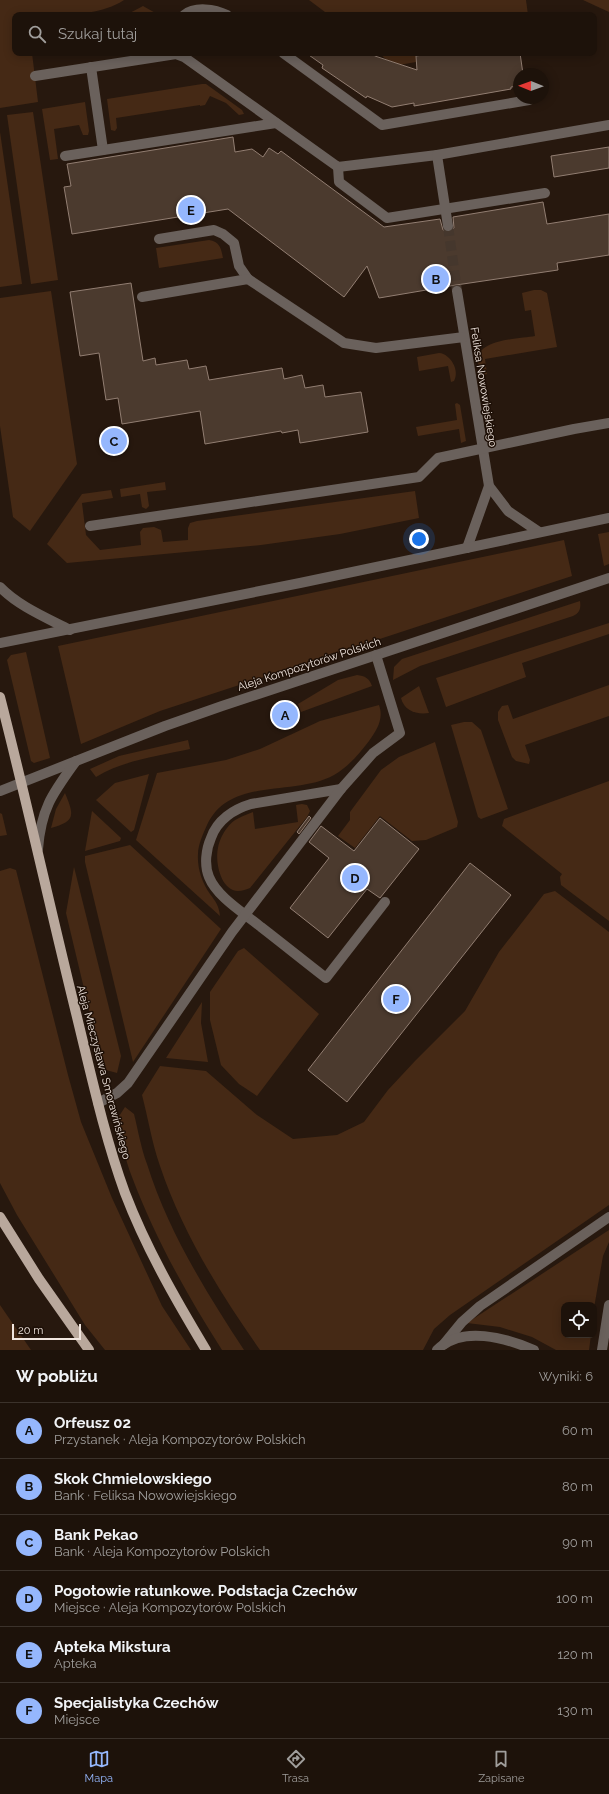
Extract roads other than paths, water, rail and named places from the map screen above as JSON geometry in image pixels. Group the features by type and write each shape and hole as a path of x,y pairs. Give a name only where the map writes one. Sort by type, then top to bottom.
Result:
{"main road":[{"name":"Aleja Mieczysława Smorawińskiego","path":"0,697 109,1147 148,1247 206,1350"},
{"path":"0,1216 39,1279 89,1350"}],"street":[{"path":"190,12 194,10 214,12"},
{"path":"35,76 158,56"},
{"path":"182,56 338,167 437,155 609,125"},
{"path":"287,56 382,125 513,103"},
{"path":"91,67 103,150"},
{"path":"65,156 276,123"},
{"path":"437,155 448,226"},
{"path":"338,167 339,182 387,218 545,193"},
{"path":"159,239 214,230 223,234 234,243 239,266 248,279 344,343 376,348 464,337"},
{"path":"142,296 248,279"},
{"name":"Feliksa Nowowiejskiego","path":"457,291 489,486 508,511 538,532"},
{"path":"90,526 419,477 438,458 609,423"},
{"path":"467,548 489,486"},
{"path":"0,643 70,630 609,518"},
{"name":"Aleja Kompozytorów Polskich","path":"0,791 193,716 609,578"},
{"path":"0,587 5,592 42,616 70,630"},
{"path":"98,1103 116,1093 128,1082 245,915 341,789 373,753 400,733 376,655"},
{"path":"37,853 39,836 46,807 55,790 77,761"},
{"path":"341,789 251,804 240,807 228,814 211,836 207,848 206,863 209,877 225,899 326,978 385,902"},
{"path":"441,1347 462,1322 480,1306 609,1217"},
{"path":"602,1350 609,1305"},
{"path":"441,1347 462,1338 480,1336 503,1339 534,1350"}],"tunnel":[{"path":"448,226 457,291"}],"place":[{"name":"Apteka Mikstura","path":"191,210"},
{"name":"Skok Chmielowskiego","path":"436,279"},
{"name":"Bank Pekao","path":"114,441"},
{"name":"Orfeusz 02","path":"285,715"},
{"name":"Pogotowie ratunkowe. Podstacja Czechów","path":"355,878"},
{"name":"Specjalistyka Czechów","path":"396,999"}]}
